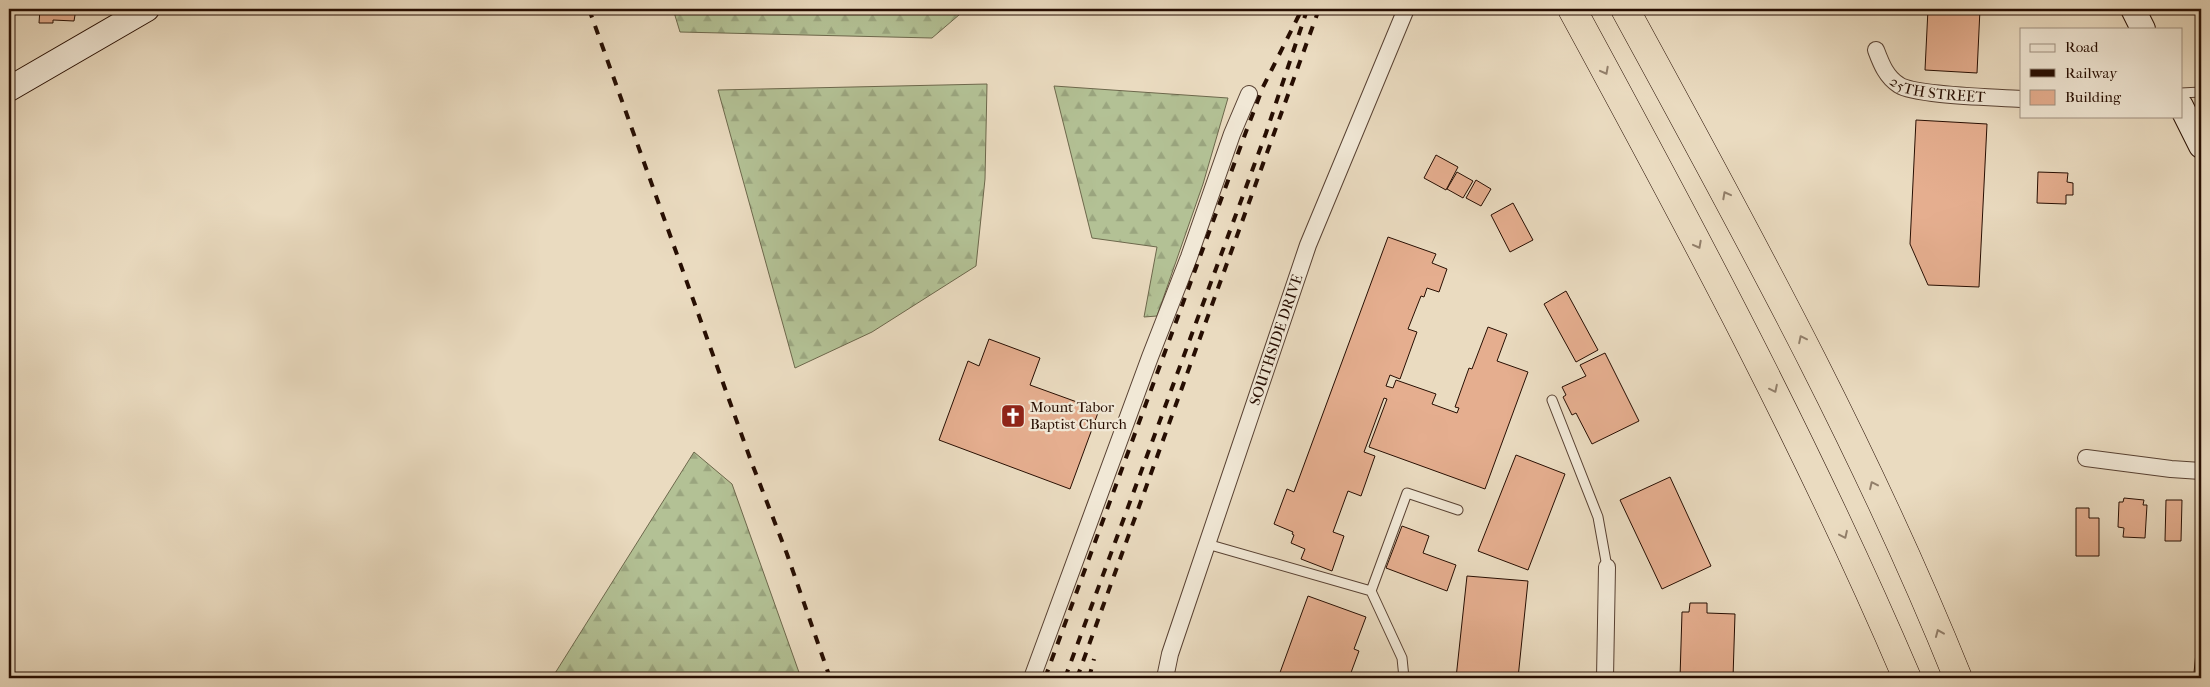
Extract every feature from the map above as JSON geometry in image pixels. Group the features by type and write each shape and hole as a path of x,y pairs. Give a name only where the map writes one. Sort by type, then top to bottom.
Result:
{"highway":[{"path":"1625,9 1790,315 1895,532 1958,678"},
{"path":"1577,18 1770,382 1864,578 1907,678"}],"street":[{"path":"9,89 147,9"},
{"name":"SOUTHSIDE DRIVE","path":"1164,678 1170,654 1308,245 1406,9"},
{"path":"2133,9 2142,28"},
{"name":"25TH STREET","path":"1876,50 1884,70 1899,85 1920,91 2020,99"},
{"path":"1032,678 1150,357 1190,257 1232,134 1249,94"},
{"path":"2182,108 2201,146"},
{"path":"2086,458 2201,471"},
{"path":"1605,678 1607,567"}],"lane":[{"path":"2182,93 2201,92"},
{"path":"1552,400 1598,517 1607,567"},
{"path":"1404,678 1402,658 1371,591 1407,493 1458,510"},
{"path":"1207,544 1371,591"}],"green space":[{"path":"673,9 966,9 932,38 680,32"},
{"path":"987,84 985,179 976,266 872,332 795,368 718,90"},
{"path":"1054,86 1228,98 1203,184 1157,316 1144,317 1157,247 1092,238"},
{"path":"694,452 732,484 801,678 552,678"}],"building":[{"path":"40,9 75,9 74,21 53,20 53,23 39,23"},
{"path":"1928,9 1980,9 1977,73 1925,70"},
{"path":"1916,120 1987,124 1979,287 1928,285 1910,244"},
{"path":"1436,155 1458,167 1446,190 1424,178"},
{"path":"1457,172 1473,181 1463,198 1447,189"},
{"path":"2038,172 2068,173 2067,182 2073,183 2073,195 2066,195 2066,204 2037,203"},
{"path":"1476,180 1491,189 1481,206 1466,198"},
{"path":"1513,203 1533,240 1510,252 1491,215"},
{"path":"1388,237 1436,254 1432,263 1447,269 1439,292 1427,288 1424,297 1421,296 1408,329 1417,332 1400,379 1390,375 1386,386 1393,388 1396,380 1436,394 1432,404 1457,413 1459,408 1455,407 1469,368 1472,369 1488,327 1507,334 1497,361 1528,372 1485,489 1369,447 1387,399 1384,398 1364,452 1375,456 1361,496 1348,491 1333,532 1344,536 1332,571 1301,559 1305,549 1291,543 1294,535 1292,534 1293,532 1274,524 1287,489 1294,492"},
{"path":"1566,291 1598,350 1576,362 1544,304"},
{"path":"989,339 1040,358 1030,385 1099,410 1070,489 939,440 968,361 979,366"},
{"path":"1605,353 1639,421 1592,444 1576,413 1572,415 1563,397 1566,395 1562,387 1586,376 1580,365"},
{"path":"1516,455 1565,474 1528,570 1478,551"},
{"path":"1670,477 1711,566 1662,589 1620,500"},
{"path":"2124,498 2144,500 2143,505 2147,505 2145,538 2123,537 2124,528 2118,527 2119,502 2123,502"},
{"path":"2166,500 2182,500 2181,541 2165,541"},
{"path":"2076,508 2089,508 2089,518 2099,518 2099,556 2076,556"},
{"path":"1402,526 1429,536 1423,553 1456,565 1447,591 1386,568"},
{"path":"1467,576 1528,581 1518,678 1456,678"},
{"path":"1308,596 1366,617 1354,649 1359,651 1349,678 1278,678"},
{"path":"1690,603 1707,603 1707,613 1735,614 1733,678 1680,678 1682,612 1689,612"},
{"path":"2196,652 2201,652 2201,673 2194,673"}],"railway":[{"path":"589,9 751,461 787,554 830,678"},
{"path":"1045,678 1263,87 1302,9"},
{"path":"1077,678 1319,9"},
{"path":"1065,678 1266,133 1306,13"},
{"path":"1089,678 1094,659"}],"place":[{"name":"Mount Tabor Baptist Church","path":"1013,416"}]}
